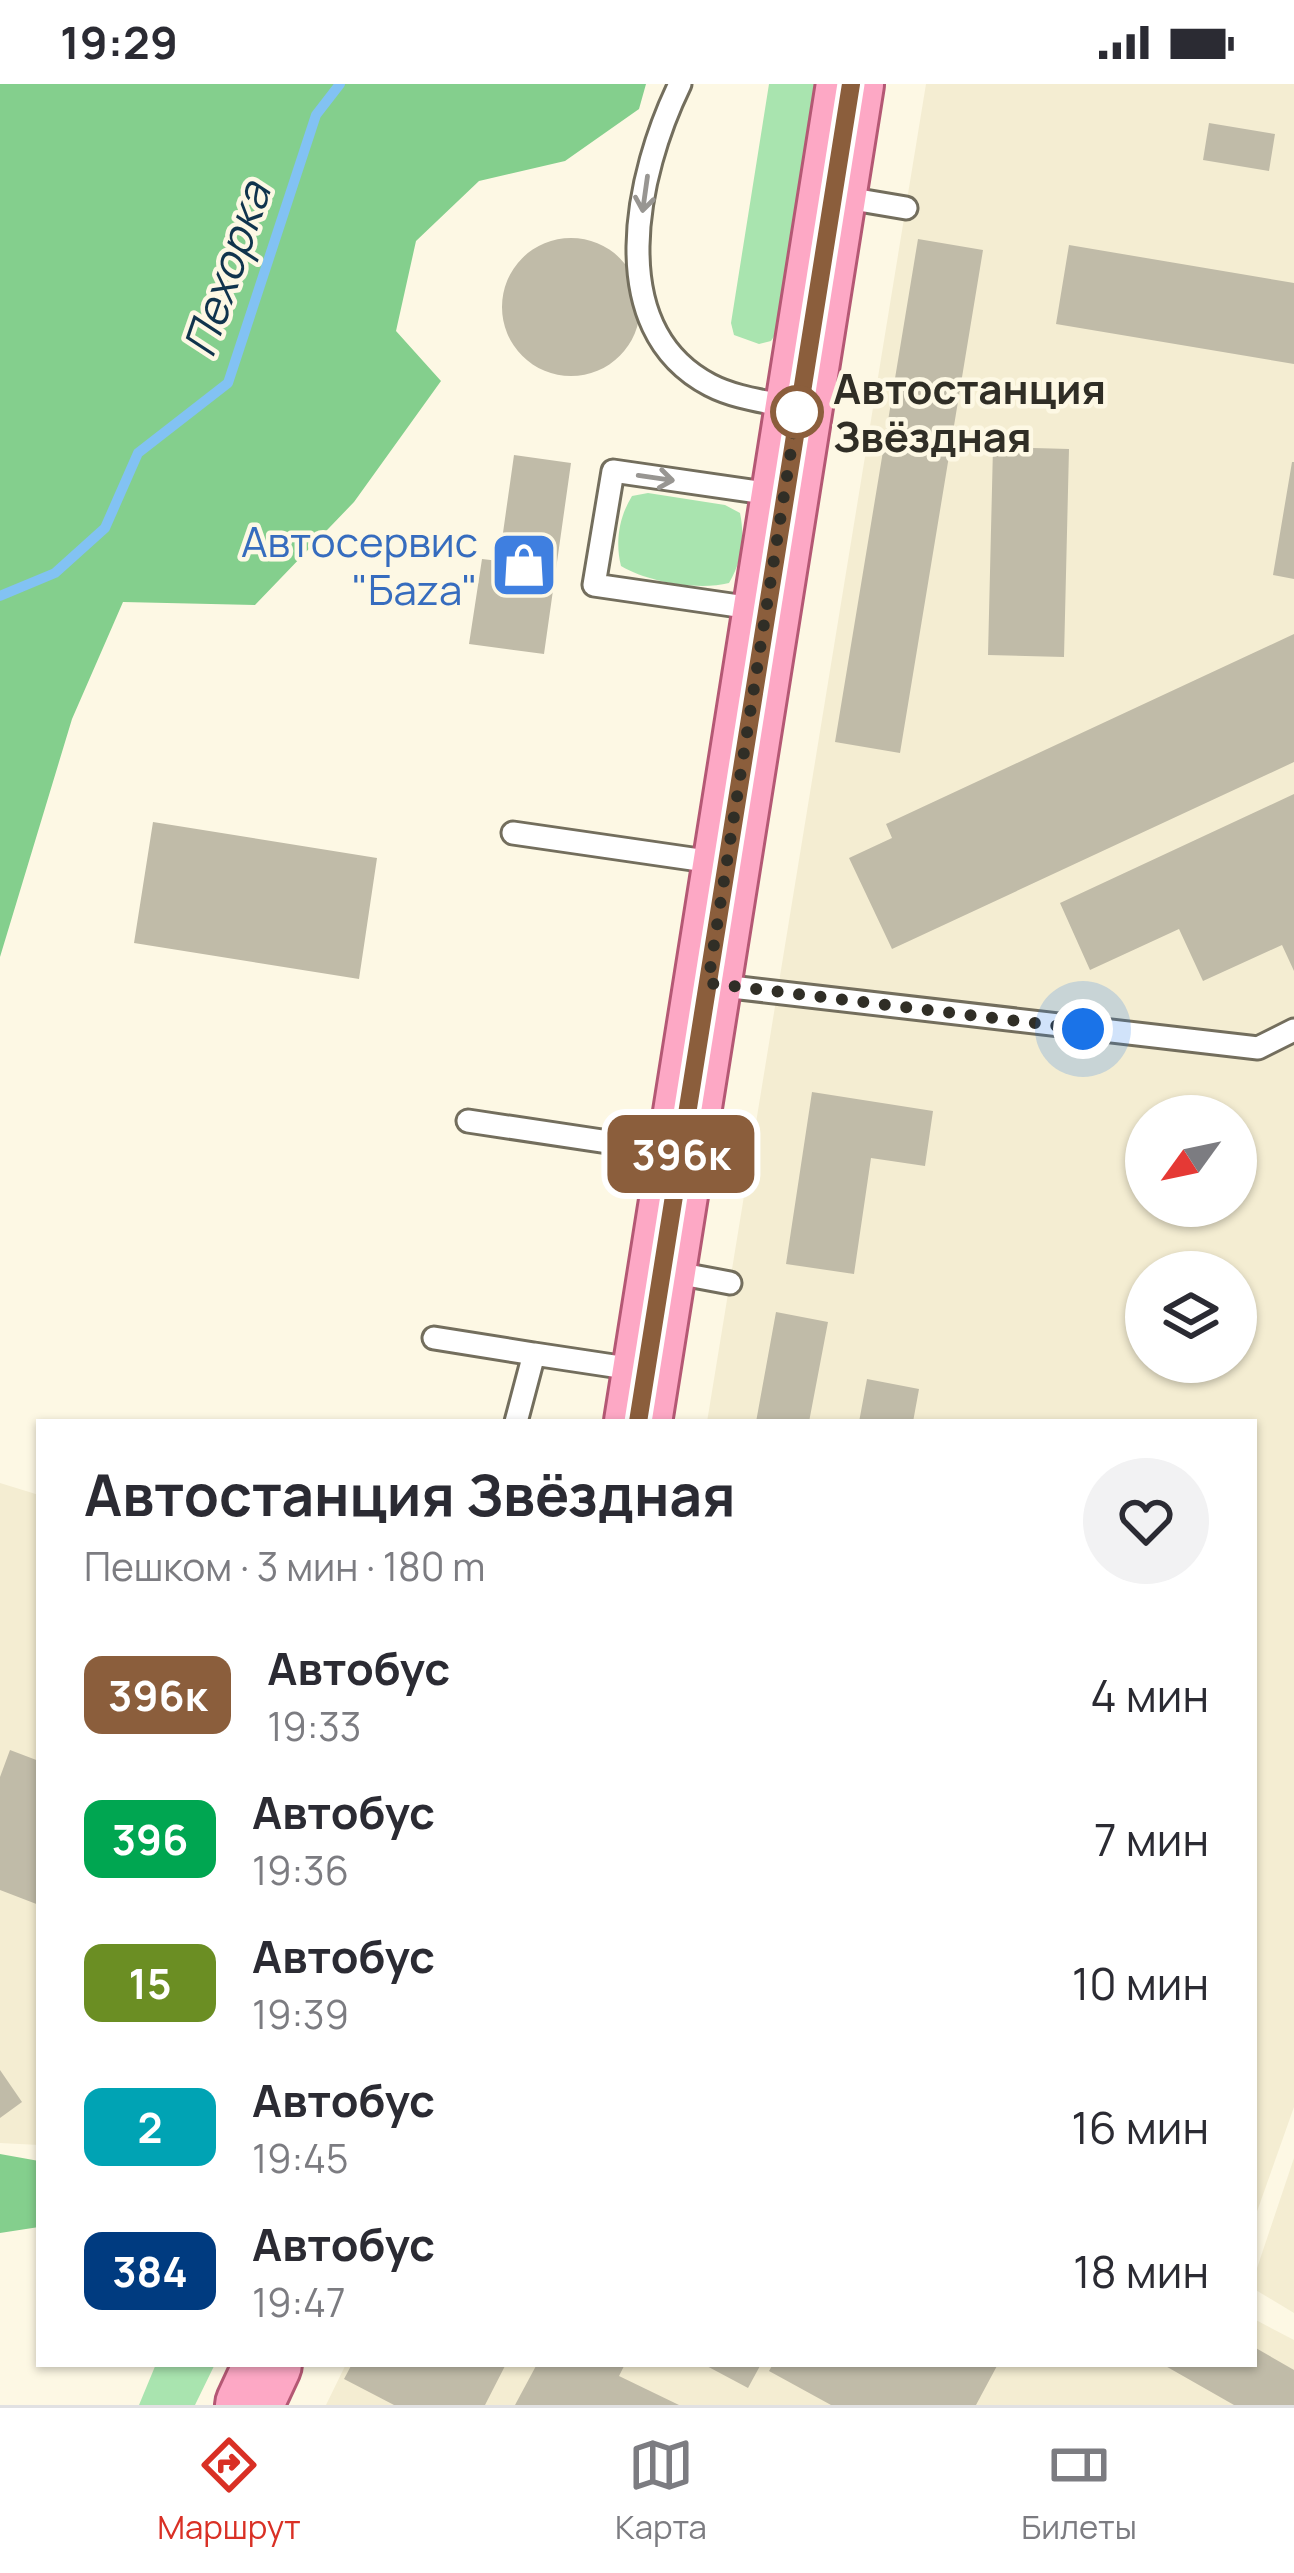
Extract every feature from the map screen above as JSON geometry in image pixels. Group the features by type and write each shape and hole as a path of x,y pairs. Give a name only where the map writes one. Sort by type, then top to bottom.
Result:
{"main road":[{"path":"642,1396 850,84"},
{"path":"249,2405 267,2367"}],"lane":[{"path":"680,84 653,140 635,262 650,321 675,358 706,383 797,408"},
{"path":"832,196 906,208"},
{"path":"766,610 594,585 613,471 784,496"},
{"path":"513,833 726,864"},
{"path":"708,983 777,996 1258,1048 1294,1030"},
{"path":"468,1121 681,1153"},
{"path":"662,1270 730,1282"},
{"path":"434,1338 534,1354 642,1396"},
{"path":"517,1419 534,1354"}],"shaded area":[{"path":"926,84 1294,84 1294,2107 1257,2212 1257,1419 707,1419"},
{"path":"0,1483 36,1494 36,2145 0,2143"},
{"path":"1294,2158 1294,2313 1257,2291 1257,2268"},
{"path":"1257,2321 1294,2340 1294,2405 326,2405 345,2367 1257,2367"}],"green space":[{"path":"0,84 646,84 639,109 565,161 479,181 416,241 396,331 441,381 354,502 255,605 123,602 72,719 0,957"},
{"path":"769,84 816,84 778,330 771,341 759,344 734,335 731,323"},
{"path":"648,493 725,505 740,513 741,549 729,583 674,584 621,566 618,539 624,512 632,496"},
{"path":"0,2154 36,2160 36,2227 0,2233"},
{"path":"155,2367 214,2367 195,2405 139,2405"}],"building":[{"path":"1209,123 1275,134 1269,171 1203,160"},
{"path":"571,238 597,244 620,258 634,281 640,307 634,333 620,356 597,370 571,376 545,370 522,356 508,333 502,307 508,281 522,258 545,244"},
{"path":"918,239 983,250 900,753 835,742"},
{"path":"1069,245 1294,283 1294,364 1056,324"},
{"path":"993,447 1069,449 1064,657 988,655"},
{"path":"514,455 571,463 544,654 469,644 482,559 499,561"},
{"path":"1294,462 1294,579 1273,575"},
{"path":"1294,634 1294,762 892,949 849,858 892,838 886,824"},
{"path":"1294,794 1294,971 1282,945 1203,981 1179,929 1090,970 1060,903"},
{"path":"153,822 377,858 359,979 134,943"},
{"path":"812,1092 933,1111 925,1166 871,1158 854,1274 786,1264"},
{"path":"776,1312 828,1322 810,1419 757,1419"},
{"path":"867,1379 919,1389 914,1419 860,1419"},
{"path":"10,1750 36,1760 36,1904 0,1890 0,1777"},
{"path":"0,2070 22,2102 0,2118"},
{"path":"1257,2349 1294,2370 1294,2405 1234,2405 1167,2367 1257,2367"},
{"path":"350,2367 504,2367 485,2405 394,2405 344,2379"},
{"path":"535,2367 624,2367 619,2376 679,2405 515,2405"},
{"path":"709,2367 759,2367 748,2388"},
{"path":"771,2367 996,2367 976,2405 831,2405 769,2371"}],"waterway":[{"name":"Пехорка","path":"0,596 55,573 105,528 138,453 228,383 316,115 340,84"}],"bus line":[{"name":"396к","path":"638,1419 851,84"}],"place":[{"name":"Автостанция Звёздная","path":"797,412"},
{"name":"Автосервис \"Баzа\"","path":"524,565"}],"route":[{"path":"797,412 797,408 708,983 777,996 1083,1029"}]}
